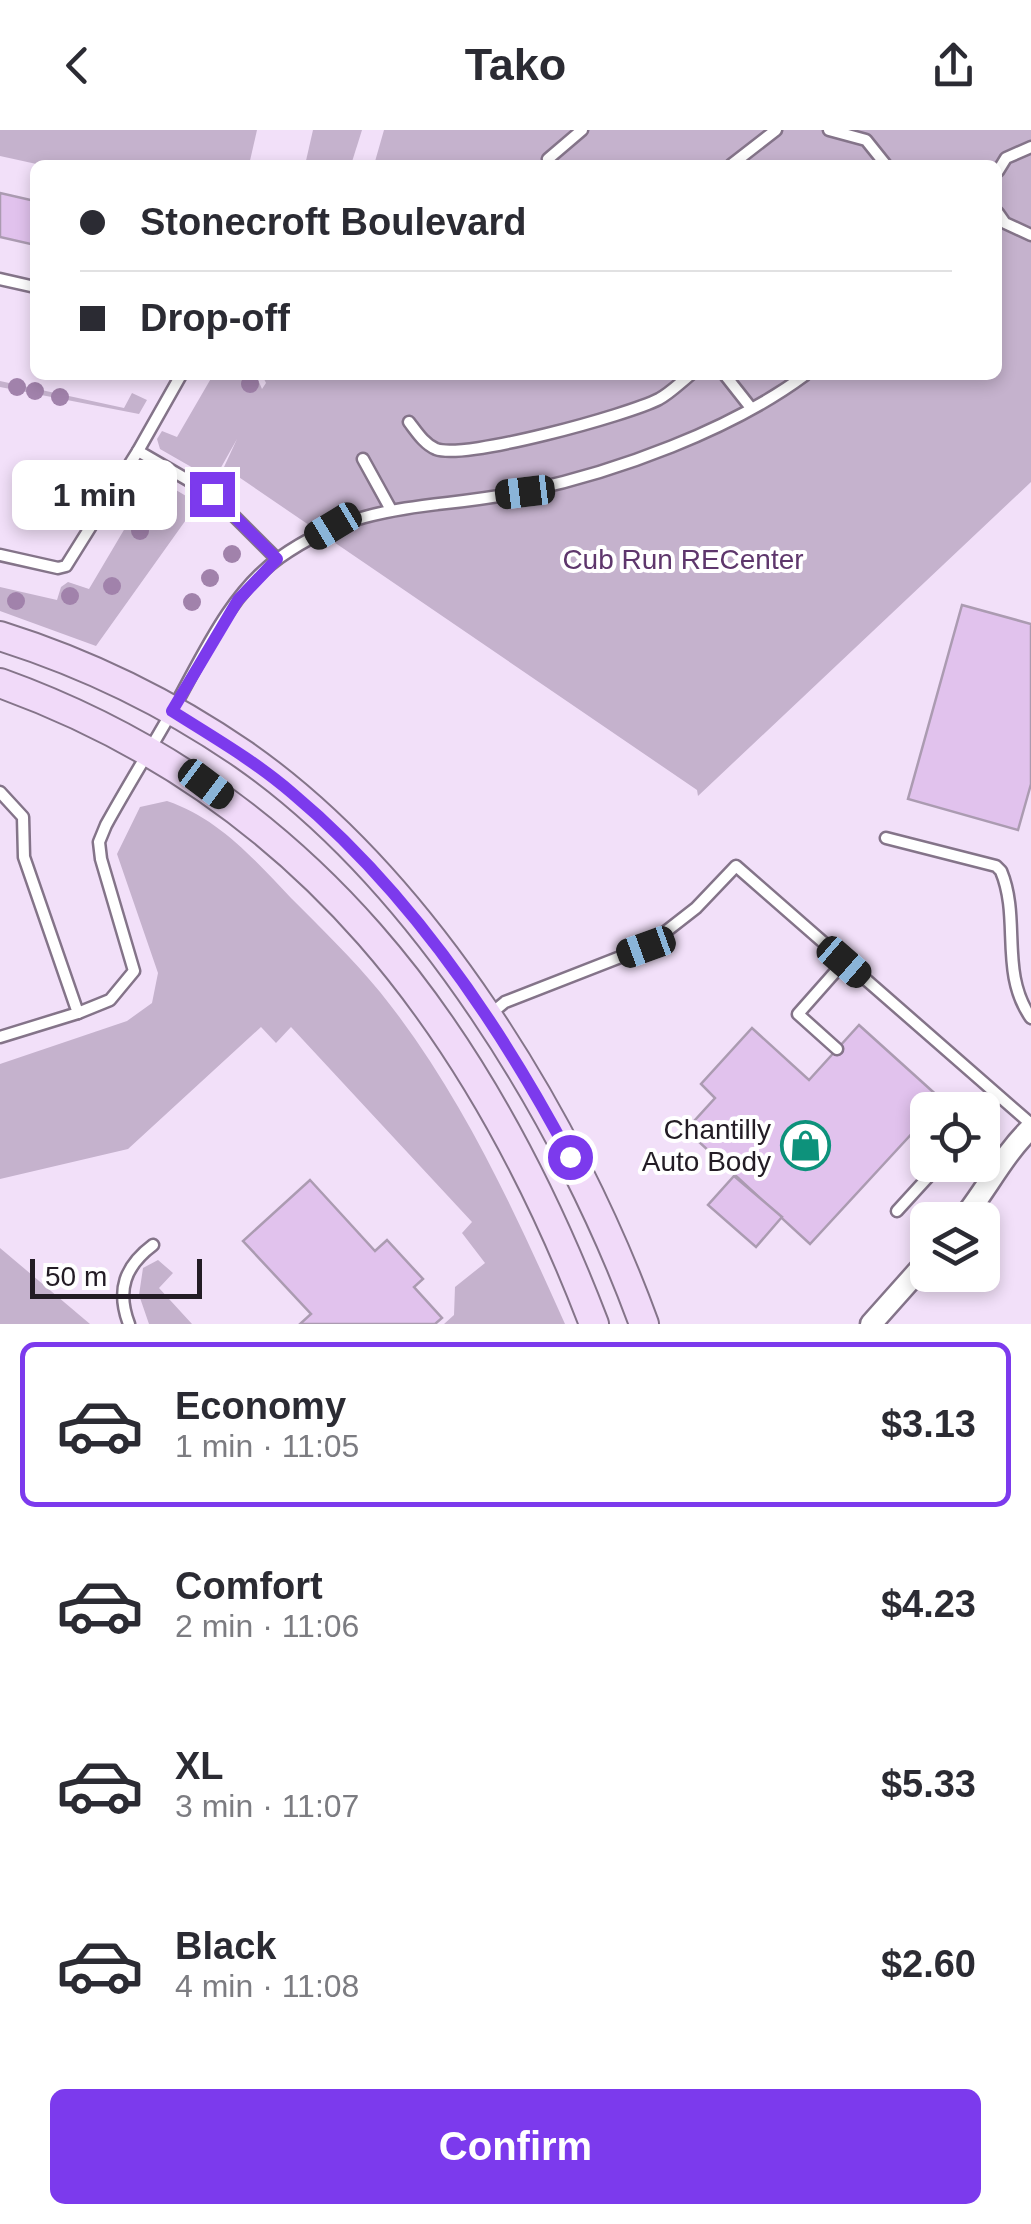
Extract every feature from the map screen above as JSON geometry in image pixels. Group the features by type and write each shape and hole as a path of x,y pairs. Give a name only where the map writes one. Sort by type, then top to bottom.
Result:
{"main road":[{"path":"0,636 100,674 172,711 244,755 340,837 423,930 522,1070 597,1210 644,1324"},
{"path":"0,682 150,748 206,784 297,856 413,989 512,1139 568,1255 594,1324"}],"street":[{"path":"976,1202 1005,1153 1031,1126"},
{"path":"871,1324 910,1280"}],"lane":[{"path":"548,160 582,130"},
{"path":"737,160 776,130"},
{"path":"830,130 866,140 882,160"},
{"path":"1002,164 1006,158 1031,147"},
{"path":"1002,219 1021,234 1031,235"},
{"path":"0,279 30,286"},
{"path":"0,555 47,566 66,566 178,380"},
{"path":"409,422 433,448 478,446 624,412 661,398 684,380"},
{"path":"728,380 752,408"},
{"path":"0,1024 2,1037 78,1013 110,1000 134,971 99,842 238,600 277,559 333,526 390,508 525,492 666,446 752,408 798,380"},
{"path":"138,451 212,494 277,559"},
{"path":"364,459 390,508"},
{"path":"0,792 23,817 24,857 78,1013"},
{"path":"886,838 996,866 1001,871 1011,971 1016,991 1031,1018"},
{"path":"487,1017 505,1002 646,947 696,908 736,866 994,1092"},
{"path":"838,1049 798,1014 844,962"},
{"path":"1000,1097 1031,1126"},
{"path":"897,1211 923,1182"},
{"path":"129,1324 122,1292 126,1276 132,1260 153,1245"}],"green space":[{"path":"0,130 257,130 250,160 30,163 0,156"},
{"path":"313,130 362,130 353,160 306,160"},
{"name":"Cub Run RECenter","path":"384,130 1031,130 1031,482 698,796 697,790 224,467 237,439 214,480 160,449 157,439 162,431 177,437 210,380 258,380 262,389 264,380 1002,380 1002,160 375,160"},
{"path":"0,381 124,408 132,393 147,400 139,414 0,387"},
{"path":"147,473 198,503 96,646 0,611 0,587 57,600 61,587 68,582 89,589 144,496 130,486 137,474"},
{"path":"167,801 203,818 234,841 337,944 409,1030 483,1152 565,1324 444,1324 454,1315 455,1287 485,1263 462,1233 472,1222 291,1027 276,1043 261,1027 128,1149 0,1179 0,1064 127,1021 152,1003 158,973 117,854 140,807"},
{"path":"0,1248 90,1324 0,1324"},
{"path":"158,1260 173,1273 159,1288 192,1324 149,1324 139,1295 143,1268"}],"building":[{"path":"0,193 30,200 30,244 0,237"},
{"path":"962,605 1031,624 1031,784 1018,830 908,799"},
{"path":"859,1025 933,1092 910,1092 910,1136 810,1244 686,1130 715,1098 701,1084 752,1028 809,1080"},
{"path":"734,1176 782,1217 756,1247 708,1205"},
{"path":"310,1180 375,1251 387,1240 423,1279 414,1287 442,1318 435,1324 300,1324 311,1314 243,1241"}],"place":[{"name":"Chantilly Auto Body","path":"806,1145"}],"route":[{"path":"212,494 277,559 238,600 172,711 244,755 292,792 340,837 423,930 522,1070 570,1157"}]}
